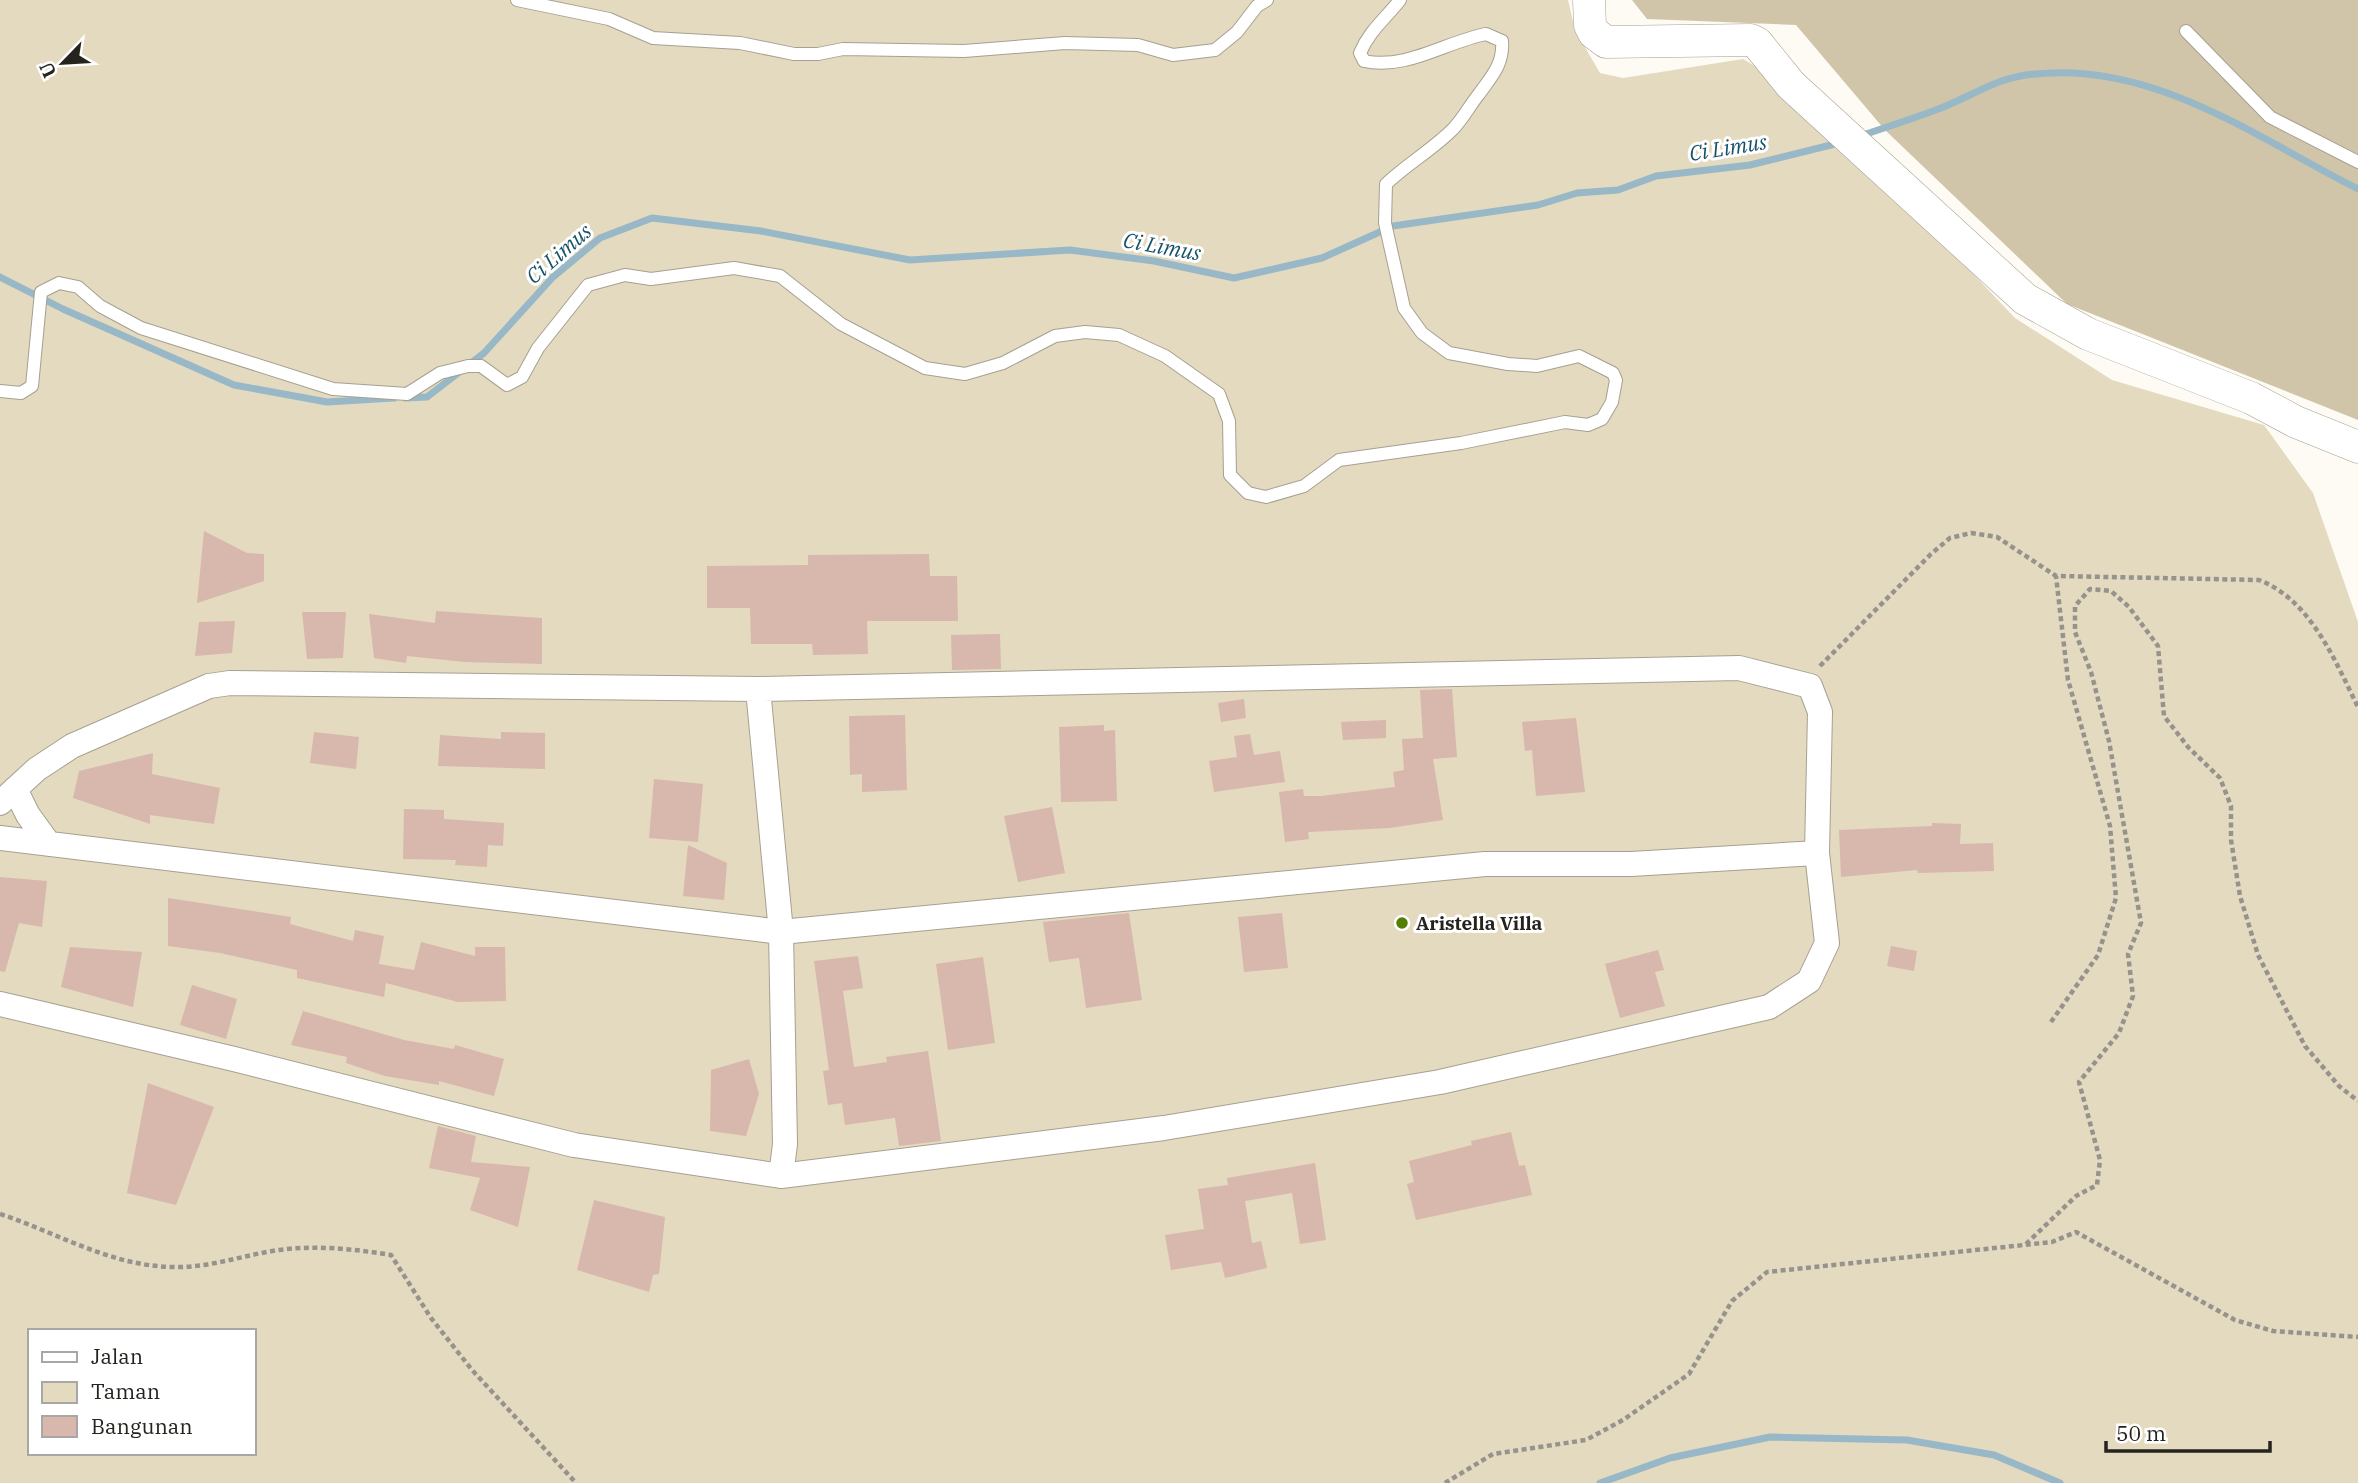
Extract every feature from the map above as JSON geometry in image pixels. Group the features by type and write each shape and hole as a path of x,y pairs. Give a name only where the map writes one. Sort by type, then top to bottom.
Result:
{"street":[{"path":"1589,0 1590,25 1594,33 1606,42 1632,44 1688,39 1751,40 1757,43 1791,85 2025,299 2088,334 2251,398 2296,422 2358,447"},
{"path":"0,1004 234,1059 574,1145 781,1176 1164,1128 1440,1082 1769,1007 1809,981 1827,943 1817,853 1820,712 1810,685 1740,668 758,689 230,683 209,686 72,746 37,769 8,796 28,815 49,844"},
{"path":"758,689 781,932 785,1144 781,1176"},
{"path":"0,838 781,932 1485,864 1631,864 1817,853"}],"lane":[{"path":"517,0 609,19 653,38 740,43 794,54 818,54 843,49 964,51 1065,43 1138,46 1173,55 1215,50 1237,32 1257,6 1268,0"},
{"path":"0,391 21,393 32,386 41,292 59,283 78,287 100,306 141,328 231,357 333,389 407,394 440,373 468,366 481,366 507,385 522,377 538,348 588,285 625,275 651,279 734,268 780,276 841,324 925,368 965,374 1003,363 1055,337 1085,332 1119,335 1165,356 1219,394 1229,421 1230,475 1248,493 1266,497 1304,486 1339,460 1461,443 1565,422 1588,425 1602,419 1612,402 1616,380 1606,369 1579,356 1537,366 1508,364 1449,353 1422,333 1404,309 1385,223 1386,184 1413,159 1455,128 1498,70 1503,49 1502,41 1486,34 1436,53 1378,64 1364,61 1360,53 1366,38 1389,17 1400,0"},
{"path":"2186,31 2270,117 2358,162"}],"path":[{"path":"1810,685 1818,667 1845,638 1950,538 1970,533 1997,537 2056,576 2259,580 2270,584 2302,610 2331,654 2358,707"},
{"path":"2051,1022 2098,956 2116,898 2110,826 2068,680 2056,576"},
{"path":"2026,1244 2076,1196 2097,1185 2100,1160 2079,1082 2119,1033 2133,996 2128,954 2141,923 2109,741 2091,672 2075,632 2075,606 2090,589 2111,591 2129,607 2158,646 2164,716 2188,747 2220,778 2231,806 2231,840 2240,896 2258,955 2305,1046 2339,1086 2358,1101"},
{"path":"0,1213 77,1247 137,1263 174,1267 235,1261 278,1250 348,1248 391,1255 431,1318 472,1370 576,1483"},
{"path":"1445,1483 1493,1454 1586,1440 1623,1420 1689,1374 1732,1301 1767,1272 2052,1242 2076,1232 2235,1320 2273,1331 2358,1337"}],"green space":[{"path":"0,0 1568,0 1575,30 1600,73 1623,78 1743,59 1768,74 1925,223 2015,318 2112,380 2264,425 2313,493 2358,622 2358,1483 0,1483"}],"shaded area":[{"path":"1632,0 2358,0 2358,420 2067,304 1885,130 1796,25 1647,19"}],"building":[{"path":"204,531 247,553 264,554 264,581 197,603"},
{"path":"929,554 930,576 957,576 958,621 867,621 868,654 813,655 812,644 751,644 750,608 707,608 707,566 808,565 808,555"},
{"path":"436,611 542,618 542,664 465,662 407,656 406,663 374,658 369,614 435,623"},
{"path":"302,612 346,612 343,658 307,659"},
{"path":"235,621 232,653 195,656 199,622"},
{"path":"1000,634 1001,669 952,670 951,635"},
{"path":"1452,689 1457,757 1433,759 1443,820 1390,828 1308,832 1309,839 1285,842 1279,792 1303,789 1304,796 1321,796 1395,787 1393,772 1404,770 1402,739 1423,738 1420,690"},
{"path":"1244,699 1246,718 1221,722 1218,703"},
{"path":"905,715 907,790 862,792 862,774 850,775 849,716"},
{"path":"1576,718 1585,792 1536,796 1532,750 1525,751 1522,722"},
{"path":"1386,720 1386,738 1343,740 1341,722"},
{"path":"1104,725 1104,731 1115,730 1117,801 1061,802 1059,727"},
{"path":"314,732 359,737 356,769 310,763"},
{"path":"501,732 545,733 545,769 438,766 440,735 501,739"},
{"path":"1250,734 1254,755 1280,751 1285,782 1214,792 1209,761 1237,757 1234,736"},
{"path":"153,753 152,774 220,788 214,824 150,815 150,824 73,798 79,771"},
{"path":"654,779 703,784 698,842 649,838"},
{"path":"1052,807 1065,873 1018,882 1004,816"},
{"path":"404,809 444,810 444,819 504,823 503,846 488,845 487,867 455,865 456,860 403,859"},
{"path":"1932,823 1961,824 1960,844 1993,843 1994,871 1918,873 1917,870 1841,877 1839,830 1932,826"},
{"path":"688,845 727,863 724,900 683,896"},
{"path":"0,877 47,881 42,927 19,923 5,972 0,971"},
{"path":"168,898 291,917 290,924 353,941 355,930 384,936 379,964 414,970 421,942 475,956 475,947 505,947 506,1001 458,1002 386,983 384,997 297,978 297,970 220,953 168,946"},
{"path":"1129,913 1142,1000 1086,1008 1079,958 1049,962 1043,922"},
{"path":"1282,913 1288,968 1244,972 1238,917"},
{"path":"1891,946 1917,951 1914,971 1887,966"},
{"path":"70,947 142,952 133,1007 61,987"},
{"path":"1658,950 1664,970 1655,972 1665,1006 1620,1018 1605,964"},
{"path":"858,956 863,988 843,991 854,1067 887,1062 886,1057 928,1051 941,1141 899,1146 895,1118 845,1125 842,1103 828,1105 823,1071 829,1070 814,961"},
{"path":"983,957 995,1043 948,1050 936,964"},
{"path":"192,985 237,999 226,1039 180,1025"},
{"path":"303,1011 404,1040 454,1049 455,1045 504,1059 494,1096 439,1081 439,1085 385,1076 346,1063 347,1057 291,1045"},
{"path":"749,1059 759,1094 746,1136 710,1131 711,1070"},
{"path":"148,1083 214,1107 176,1205 127,1193"},
{"path":"438,1126 476,1136 471,1162 530,1167 518,1227 470,1210 480,1178 429,1168"},
{"path":"1511,1132 1519,1166 1525,1165 1532,1195 1416,1220 1407,1184 1414,1182 1409,1161 1472,1145 1471,1141"},
{"path":"1315,1163 1326,1240 1300,1244 1292,1193 1245,1201 1252,1243 1261,1241 1267,1268 1225,1278 1221,1262 1171,1270 1165,1235 1204,1229 1198,1189 1228,1185 1227,1178"},
{"path":"594,1200 665,1217 659,1274 653,1275 649,1292 577,1270"}],"waterway":[{"name":"Ci Limus","path":"1860,136 1941,108 2004,80 2026,75 2072,73 2115,78 2158,90 2199,106 2240,125 2358,189"},
{"name":"Ci Limus","path":"406,398 427,397 484,353 553,277 600,238 652,218 761,231 910,260 1070,250 1154,261 1234,278 1322,258 1393,226 1538,205 1577,193 1618,190 1656,176 1750,165 1843,142"},
{"name":"Ci Limus","path":"0,277 63,309 234,385 327,402 394,398"},
{"path":"1600,1483 1670,1458 1770,1437 1907,1440 1994,1455 2060,1483"}],"place":[{"name":"Aristella Villa","path":"1402,923"}]}
